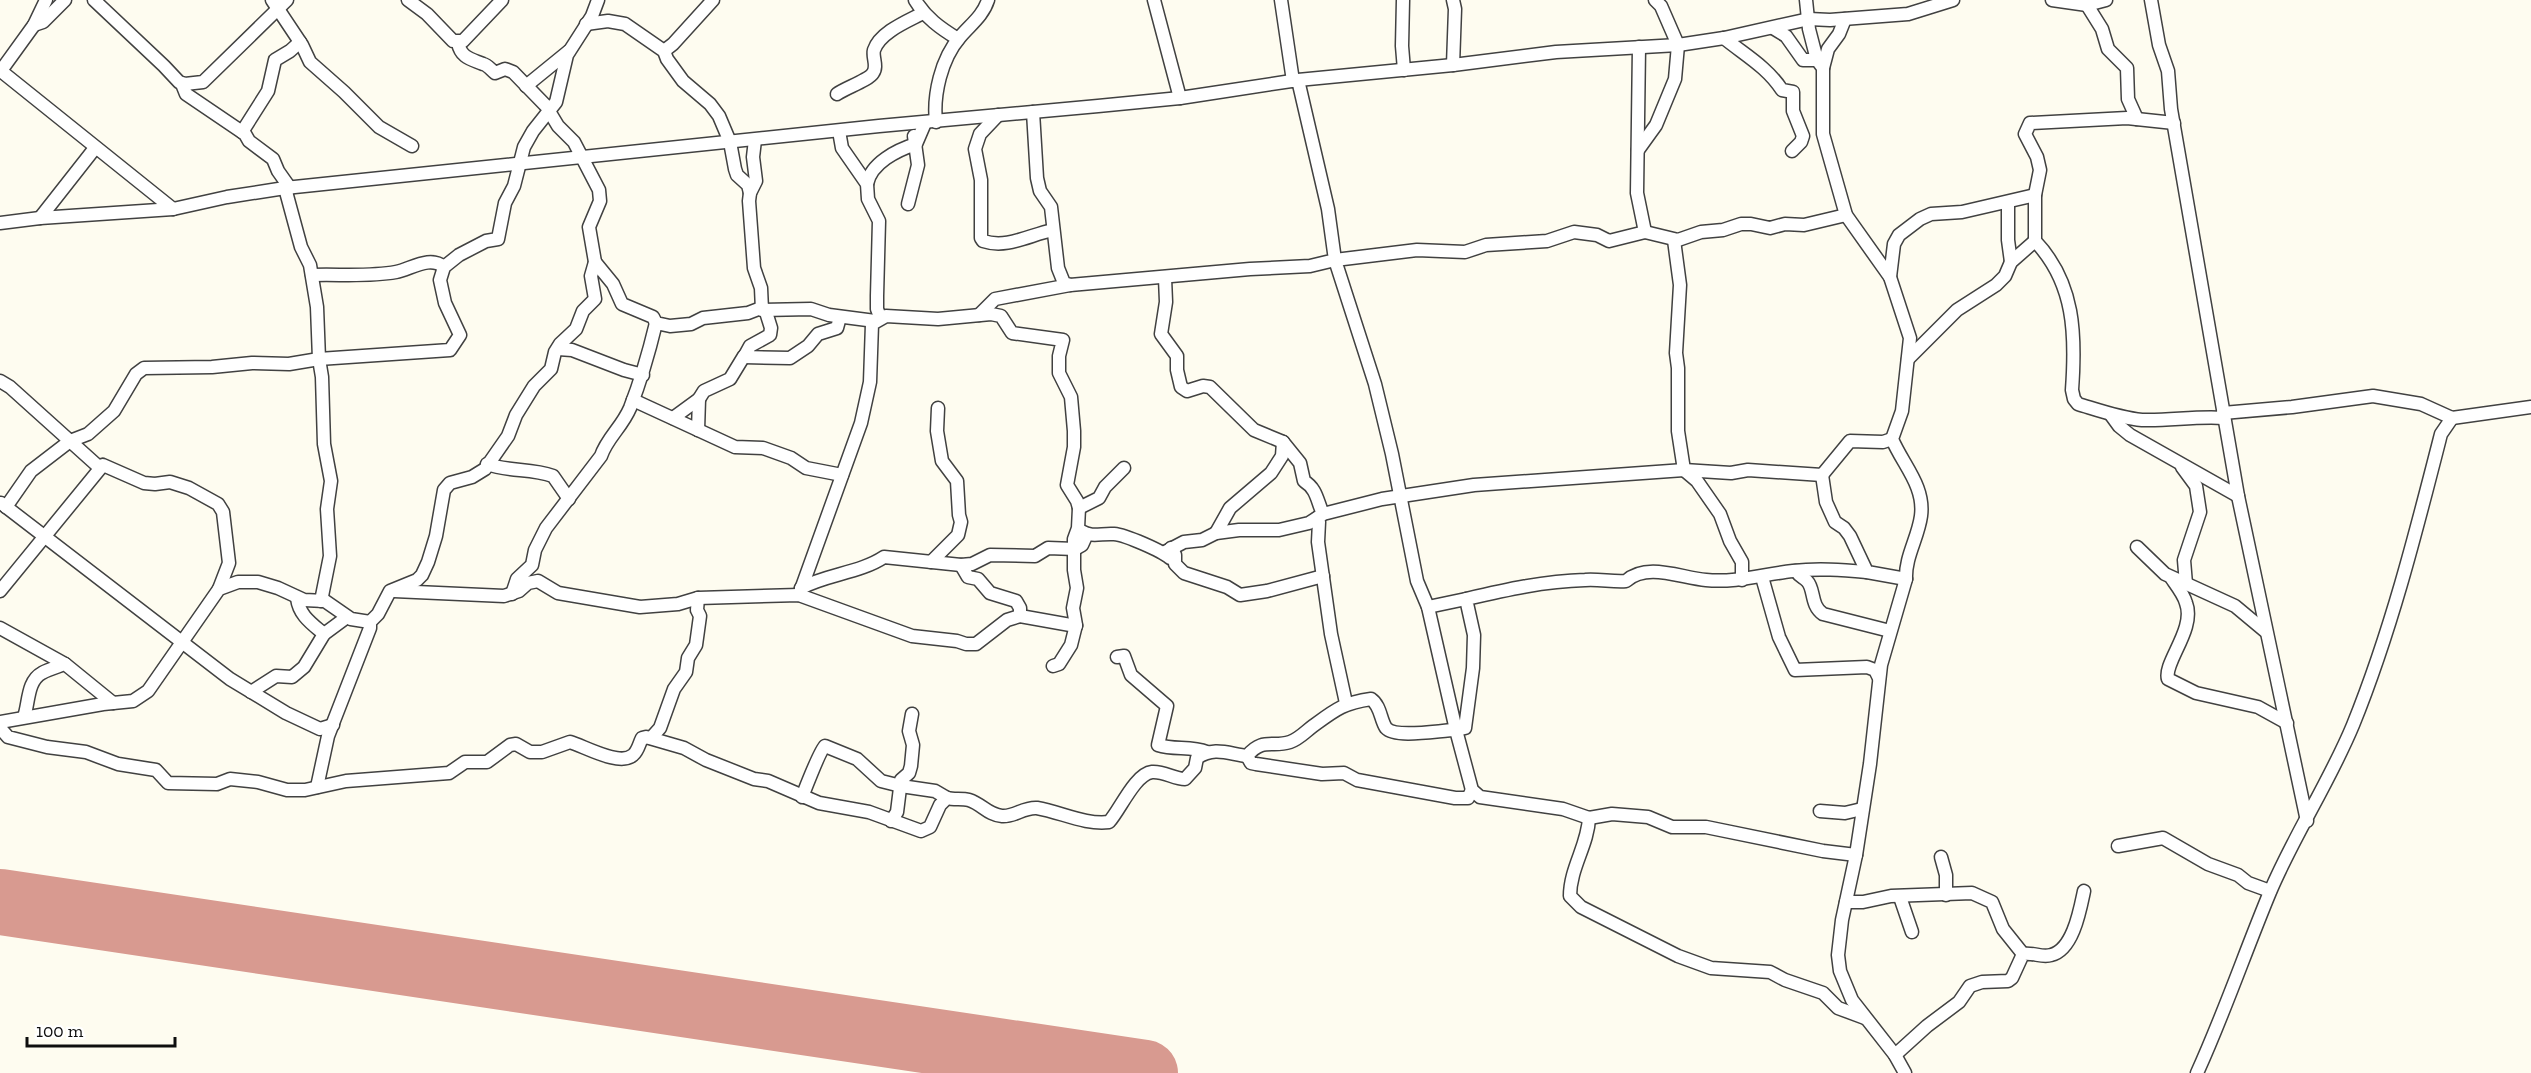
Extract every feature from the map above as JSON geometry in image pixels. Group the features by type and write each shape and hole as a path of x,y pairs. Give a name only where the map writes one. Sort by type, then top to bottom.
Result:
{"street":[{"path":"46,0 34,25 3,65 24,87 95,148 173,209"},
{"path":"34,25 43,22 65,0"},
{"path":"94,0 182,84 186,94 243,132 249,141 273,159 288,188 301,247 310,265 317,307 324,444 331,481 327,509 330,556 321,601"},
{"path":"182,84 203,82 275,5 287,0"},
{"path":"408,0 458,43 463,41 502,0"},
{"path":"327,730 251,692 201,658 3,505 31,471 70,441 88,435 114,411 136,374 144,368 212,367 252,363 289,364 319,359 450,350 460,335 445,303 440,280 444,267 459,255 486,241 498,239 505,204 521,165 524,147 533,130 556,102 569,51 598,0"},
{"path":"664,51 713,0"},
{"path":"915,0 923,13 958,39"},
{"path":"800,591 861,423 870,382 871,329 878,319 880,227 868,199 867,184 873,168 900,150 916,144 931,123 937,89 950,53 958,39 982,14 988,0"},
{"path":"1154,0 1180,98"},
{"path":"1281,0 1295,81 1328,209 1335,260 1375,384 1417,581 1428,607 1473,795"},
{"path":"1403,0 1404,70"},
{"path":"1453,0 1455,9 1453,65"},
{"path":"1638,150 1656,125 1675,79 1678,45 1661,6 1655,0"},
{"path":"1806,0 1809,29 1820,64 1823,134 1846,215 1890,277 1910,338 1902,411 1892,440 1915,478 1921,516 1905,568 1906,579 1879,678 1870,764 1856,855 1839,939 1840,971 1846,988 1865,1018 1895,1055 1905,1073"},
{"path":"0,223 173,209 227,196 288,188 839,130 1180,98 1295,81 1556,52 1678,45 1724,38 1809,19 1845,19 1908,14 1953,0"},
{"path":"2052,0 2086,5 2106,0"},
{"path":"2151,0 2159,45 2168,72 2174,123 2238,496 2307,821"},
{"path":"275,5 300,42 310,62 379,127 412,146"},
{"path":"2086,5 2102,29 2108,50 2127,68 2128,99 2137,119"},
{"path":"837,94 872,74 875,67 874,50 878,43 890,32 923,13"},
{"path":"1820,64 1839,34 1845,19"},
{"path":"586,24 608,21 625,24 664,51 683,81 710,104 719,116 730,142 735,169 748,185 750,193 754,268 761,288 764,310 770,320 769,346 779,359"},
{"path":"1773,28 1786,36 1803,60 1820,64"},
{"path":"284,54 292,29"},
{"path":"1724,38 1747,52 1773,76 1782,90 1794,92 1793,111 1803,136 1802,142 1792,151"},
{"path":"243,132 268,91 274,60 300,42"},
{"path":"317,787 327,730 370,628 370,622 378,614 390,591 417,580 425,570 441,512 444,490 450,483 478,474 487,464 508,436 516,415 534,386 551,369 558,349 576,329 583,311 595,299 591,276 595,262 589,227 600,201 599,190 584,158 569,136 558,126 549,110 509,70 495,73 486,65 469,60 460,51 458,43"},
{"path":"1639,47 1637,193 1645,232"},
{"path":"526,86 569,51"},
{"path":"1033,112 1037,178 1040,190 1051,207 1061,279 1071,285"},
{"path":"998,115 980,135 975,149 981,180 981,238 987,243 1014,243 1028,236 1053,230"},
{"path":"2174,123 2137,119 2030,123 2025,134 2037,157 2040,170 2034,195 2035,241 2049,255 2063,281 2074,335 2074,399 2078,404 2102,410 2111,415 2142,420 2223,415 2373,396 2421,404 2452,418 2531,407"},
{"path":"908,124 915,137 918,165 908,204"},
{"path":"839,130 842,148 867,184"},
{"path":"750,193 756,181 753,157 755,140"},
{"path":"40,218 95,148"},
{"path":"1890,277 1894,244 1899,235 1920,219 1930,214 1962,212 2008,203 2034,195"},
{"path":"2008,203 2008,240 2011,262"},
{"path":"979,315 995,299 1071,285 1310,266 1335,260 1417,250 1465,252 1486,245 1547,242 1574,232 1589,233 1609,241 1645,232 1674,240 1741,224 1770,228 1785,224 1804,225 1846,215"},
{"path":"1674,240 1680,285 1676,352 1678,430 1684,470 1697,481 1720,514 1730,541 1795,670 1866,667 1875,670 1879,678"},
{"path":"1908,359 1957,310 1996,285 2005,276 2011,262 2035,241"},
{"path":"312,275 397,272 432,261 444,267"},
{"path":"512,594 517,579 532,565 535,550 546,528 601,456 605,444 618,431 644,375 656,323 653,317 622,304 613,284 595,262"},
{"path":"1165,278 1166,302 1161,334 1177,356 1181,387 1187,391 1203,386 1210,387 1254,430 1283,442 1300,463 1304,481 1313,487 1320,516 1318,542 1332,643 1346,703"},
{"path":"390,591 504,596 512,594 528,583 538,581 558,593 640,607 698,604 800,591 828,576 874,564 884,557 961,565 972,564 990,555 1035,556 1048,548 1075,549 1082,545 1079,508 1067,485 1074,447 1074,431 1071,397 1059,373 1059,356 1063,340 1012,333 1001,316 991,314 938,319 886,316 878,319 840,317 811,309 764,310 703,318 691,324 670,326 656,323"},
{"path":"744,356 779,359 796,355 818,334 837,328 840,317"},
{"path":"673,418 699,399 704,391 730,379 750,346 770,335"},
{"path":"558,349 572,350 624,370 644,375"},
{"path":"0,381 10,387 100,468"},
{"path":"698,430 699,399"},
{"path":"633,400 735,447 763,448 791,458 806,468 842,475"},
{"path":"2429,407 2441,434"},
{"path":"931,562 958,535 962,522 959,515 957,481 942,461 937,430 938,408"},
{"path":"2111,415 2130,435 2238,496"},
{"path":"2197,1073 2270,891 2352,727 2404,575 2441,434 2452,418"},
{"path":"1867,572 1850,536 1835,522 1826,502 1822,475 1850,441 1892,440"},
{"path":"1216,533 1230,508 1271,473 1282,456 1283,442"},
{"path":"2172,458 2187,471 2198,493 2200,512 2184,560 2186,584"},
{"path":"487,464 503,470 522,469 553,476 569,499"},
{"path":"0,591 103,465 144,483 171,482 189,488 218,504 223,512 229,562 219,589 141,698 0,722"},
{"path":"1079,508 1099,498 1124,468"},
{"path":"1170,554 1184,542 1202,540 1216,533 1239,530 1279,530 1301,525 1320,516 1400,496 1515,481 1684,470 1731,473 1748,470 1822,475"},
{"path":"1082,531 1121,535 1170,554 1184,573 1227,587 1239,595 1267,591 1323,576"},
{"path":"2137,547 2172,579 2235,606 2265,631"},
{"path":"1053,666 1059,664 1071,645 1077,588 1074,570 1075,549"},
{"path":"961,565 968,577 980,581 988,591 1016,601 1020,608 1020,616"},
{"path":"1428,607 1529,585 1602,578 1626,581 1633,575 1646,571 1707,580 1796,570 1838,568 1906,579"},
{"path":"1796,570 1800,578 1809,584 1817,609 1823,614 1890,631"},
{"path":"2172,579 2188,611 2182,640 2168,671 2168,679 2196,693 2258,707 2287,723"},
{"path":"219,589 247,581 269,585 297,598 321,601 346,617 370,622"},
{"path":"800,591 912,636 966,644 976,644 1007,620 1020,616 1072,623"},
{"path":"297,598 298,607 304,618 324,634"},
{"path":"802,796 817,765 821,750 825,746 857,759 881,781 935,791 956,801 971,801 994,815 1011,816 1022,810 1033,808 1106,823 1112,820 1123,800 1143,776 1153,772 1185,779 1192,773 1197,758 1207,752 1218,751 1247,756 1265,743 1287,743 1301,737 1328,714 1346,703 1374,700 1386,727 1398,734 1465,728 1473,668 1474,635 1466,599"},
{"path":"651,738 660,728 674,689 686,672 688,658 696,645 700,616 698,604"},
{"path":"251,692 276,676 292,677 304,667 324,634 346,617"},
{"path":"0,628 65,664 113,703"},
{"path":"1116,657 1124,656 1131,675 1167,706 1158,745 1176,750 1200,749 1207,752"},
{"path":"24,717 30,686 34,679 42,673 65,664"},
{"path":"891,821 897,812 901,780 909,774 911,766 913,745 909,731 912,714"},
{"path":"0,729 8,737 47,747 86,752 118,764 156,770 168,783 217,784 230,779 258,782 288,790 346,781 449,773 465,762 488,762 510,745 516,744 530,752 542,752 570,742 604,755 629,757 635,754 642,738 651,738 684,748 706,760 754,779 768,781 819,803 869,812 907,828 926,830 947,798"},
{"path":"1247,756 1251,763 1322,774 1344,773 1357,780 1455,798 1473,795 1563,809 1589,818 1612,814 1648,817 1672,827 1706,827 1781,844 1856,855"},
{"path":"1820,811 1845,813 1862,809"},
{"path":"1589,818 1588,830 1579,851 1570,889 1570,896 1578,904 1672,954 1711,968 1770,972 1823,993 1838,1008 1865,1018"},
{"path":"2118,846 2163,838 2208,864 2238,875 2248,884 2270,891"},
{"path":"1941,857 1946,874 1946,895"},
{"path":"1846,902 1854,904 1900,897 1972,893 1992,902 2003,929 2023,954 2051,955 2061,951 2076,926 2084,891"},
{"path":"1900,897 1912,932"},
{"path":"1895,1055 1927,1026 1959,1002 1970,986 1982,982 2008,981 2023,954"}],"runway":[{"path":"0,902 1145,1073"}]}
